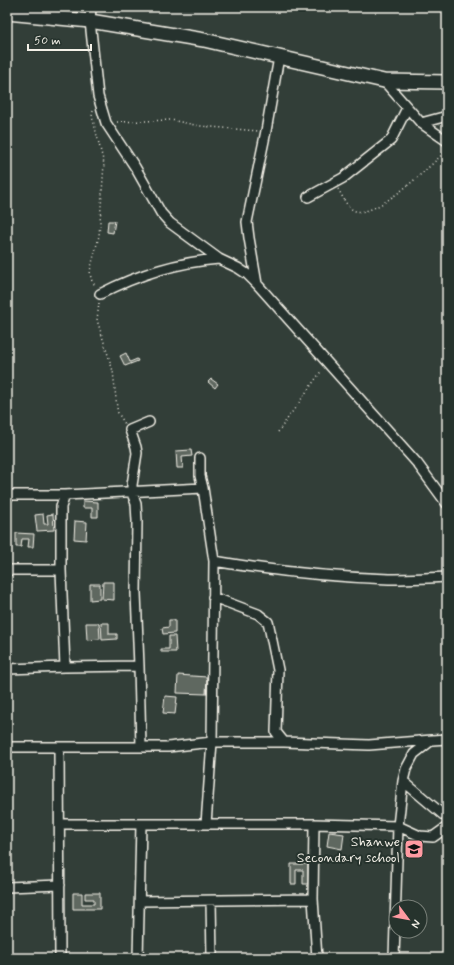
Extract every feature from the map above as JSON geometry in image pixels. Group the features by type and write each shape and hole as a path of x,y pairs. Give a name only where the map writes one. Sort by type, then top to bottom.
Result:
{"street":[{"path":"91,7 90,21 98,96 106,123 135,166 161,213 170,222 219,259 238,268 247,274 257,284 417,463 447,504"},
{"path":"7,13 90,21 204,40 384,81 447,82"},
{"path":"257,284 249,238 248,222 279,57"},
{"path":"384,81 421,124 447,141"},
{"path":"308,197 343,178 391,140 407,108"},
{"path":"421,124 447,116"},
{"path":"100,294 118,284 172,267 199,261 219,259"},
{"path":"141,747 136,593 137,521 136,504 132,493 137,452 130,430 149,422"},
{"path":"200,458 200,476 214,561 212,742 206,824"},
{"path":"7,495 132,493 203,488"},
{"path":"65,495 61,507 61,570 65,667"},
{"path":"214,561 258,568 326,575 390,579 447,577"},
{"path":"7,570 61,570"},
{"path":"214,597 258,614 268,622 278,670 276,732 284,742"},
{"path":"7,669 139,666"},
{"path":"7,747 168,747 212,742 284,742 369,745 447,739"},
{"path":"394,958 398,826 403,781 406,769 414,754 432,740"},
{"path":"59,748 60,958"},
{"path":"403,781 447,818"},
{"path":"60,824 314,824 398,826 420,836 433,836 447,827"},
{"path":"138,958 141,824"},
{"path":"314,824 313,898 317,958"},
{"path":"7,887 60,885"},
{"path":"140,901 211,901 313,898"},
{"path":"211,901 212,958"}],"path":[{"path":"98,96 96,107 92,116 104,164 104,180 99,236 89,275 100,294 97,320 113,371 118,413 130,430"},
{"path":"106,123 171,120 200,126 266,131"},
{"path":"334,183 350,208 353,210 357,211 378,206 400,192 447,150"},
{"path":"278,432 328,362"}],"building":[{"path":"108,221 115,221 113,233 107,232"},
{"path":"126,353 130,362 137,359 138,361 125,366 120,356"},
{"path":"211,379 218,384 215,388 208,382"},
{"path":"191,450 192,456 182,457 183,468 177,468 176,451"},
{"path":"83,501 98,502 98,517 92,517 92,508 83,508"},
{"path":"43,514 44,524 48,524 47,515 53,514 54,530 37,531 35,515"},
{"path":"75,521 87,522 86,540 74,539"},
{"path":"16,533 34,534 33,547 28,547 29,539 22,539 21,547 16,547"},
{"path":"103,582 114,582 114,600 102,599"},
{"path":"90,584 100,584 100,599 90,600"},
{"path":"169,620 175,620 175,633 163,634 162,628 169,627"},
{"path":"86,623 99,623 100,639 87,640"},
{"path":"101,623 109,623 109,634 117,634 117,639 102,640"},
{"path":"169,636 175,636 176,652 161,652 161,649 169,649"},
{"path":"178,675 207,677 206,694 177,693"},
{"path":"165,696 177,697 175,714 163,713"},
{"path":"329,832 344,834 342,849 327,846"},
{"path":"291,864 308,864 308,884 303,884 303,870 296,870 296,884 291,884"},
{"path":"73,893 82,893 82,904 94,904 94,899 85,899 85,893 100,893 100,909 73,909"}],"place":[{"name":"Shanwe Secondary school","path":"414,849"}]}
